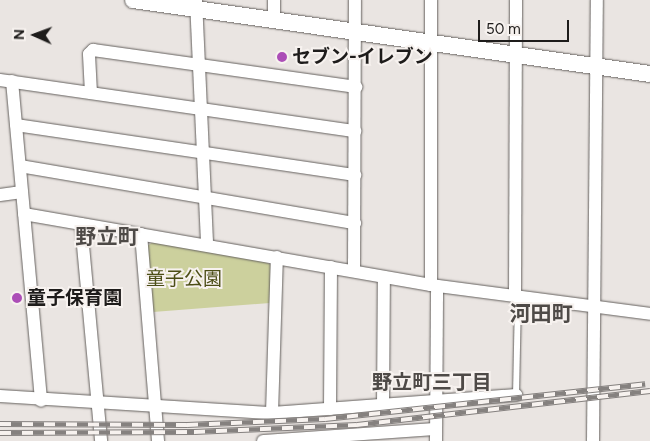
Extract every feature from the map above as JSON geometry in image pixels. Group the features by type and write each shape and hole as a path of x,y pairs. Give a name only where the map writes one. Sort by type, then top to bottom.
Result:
{"street":[{"path":"133,0 196,4 274,20 650,74"},
{"path":"274,0 274,20"},
{"path":"354,271 355,0"},
{"path":"263,441 436,435 431,0"},
{"path":"516,0 516,296"},
{"path":"593,441 597,0"},
{"path":"196,4 207,245"},
{"path":"91,93 89,54 93,50 356,87"},
{"path":"42,401 16,125 6,80 355,131"},
{"path":"16,125 355,175"},
{"path":"20,166 355,223"},
{"path":"0,195 22,192"},
{"path":"24,214 434,285 650,314"},
{"path":"81,224 101,441"},
{"path":"141,234 158,441"},
{"path":"272,413 276,257"},
{"path":"330,409 331,267"},
{"path":"383,406 384,276"},
{"path":"0,396 156,409 272,413 436,403 516,395"}],"lane":[{"path":"516,296 516,395"}],"green space":[{"name":"童子公園","path":"153,242 264,261 271,265 270,303 153,312 147,246"}],"railway":[{"path":"0,424 187,425 325,419 645,384"},
{"path":"0,433 194,432 357,425 650,391"}],"place":[{"name":"セブン-イレブン","path":"282,57"},
{"name":"童子保育園","path":"17,298"}],"district":[{"name":"野立町","path":"107,237"},
{"name":"河田町","path":"541,314"},
{"name":"野立町三丁目","path":"432,382"}]}
